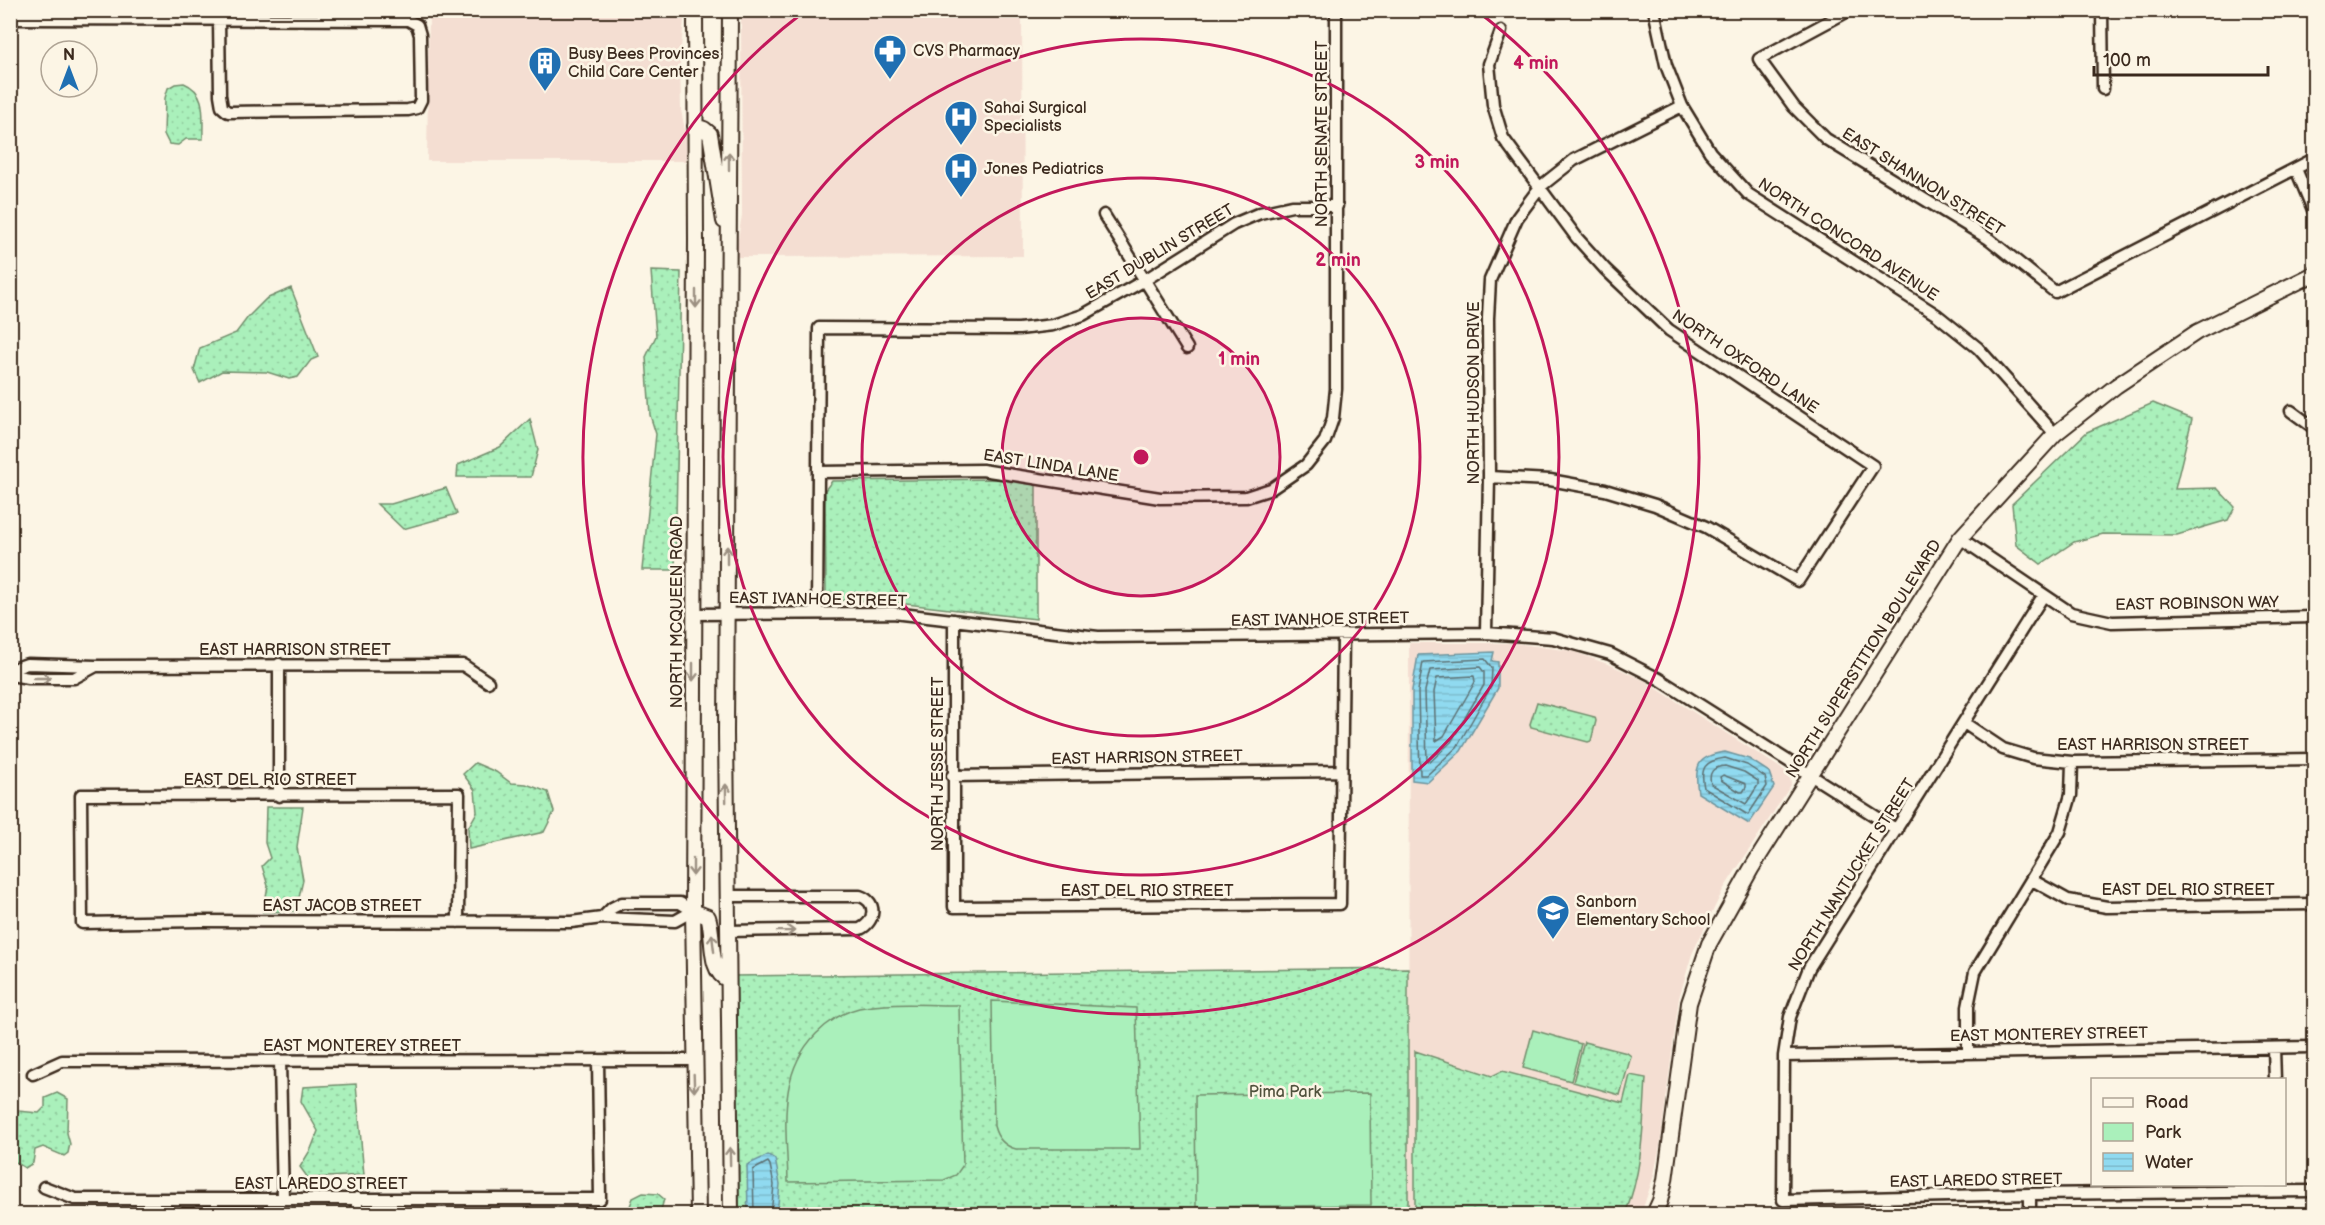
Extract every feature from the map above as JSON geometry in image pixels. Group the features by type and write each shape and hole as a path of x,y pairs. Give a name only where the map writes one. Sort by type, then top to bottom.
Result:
{"main road":[{"name":"NORTH MCQUEEN ROAD","path":"695,10 693,911 698,1215"},
{"path":"729,10 726,613 731,1215"},
{"path":"694,126 710,134 720,206 729,240"},
{"name":"NORTH SUPERSTITION BOULEVARD","path":"1654,1215 1665,1180 1689,1003 1701,962 1720,921 1960,538 2055,434 2116,386 2197,332 2314,274"},
{"path":"693,911 708,917 716,970 721,977 728,980"}],"street":[{"name":"NORTH SENATE STREET","path":"1306,465 1324,441 1333,418 1336,388 1336,10"},
{"name":"NORTH CONCORD AVENUE","path":"1654,10 1666,64 1682,106 1710,152 1748,194 1945,322 1978,348 2055,434"},
{"name":"EAST SHANNON STREET","path":"1850,10 1759,58 1794,107 1826,139 1989,239 2055,292 2314,159"},
{"path":"2102,10 2103,89"},
{"path":"10,19 408,20 417,26 420,35 421,100 417,108 408,110 228,112 222,107 220,95 219,20"},
{"name":"NORTH OXFORD LANE","path":"1489,477 1550,480 1605,490 1655,505 1706,527 1798,581 1873,466 1669,330 1605,269 1577,238 1503,138 1493,105 1489,64 1502,31"},
{"name":"NORTH HUDSON DRIVE","path":"1486,633 1490,280 1517,218 1540,188 1574,160 1682,106"},
{"path":"2296,170 2314,212"},
{"name":"EAST DUBLIN STREET","path":"819,472 819,328 1019,329 1053,325 1083,315 1145,280 1234,224 1260,213 1292,206 1337,206"},
{"path":"1104,215 1186,348"},
{"path":"2291,411 2314,428"},
{"name":"EAST LINDA LANE","path":"819,472 982,470 1160,498 1199,498 1246,497 1271,489 1306,465"},
{"path":"817,613 819,472"},
{"name":"EAST ROBINSON WAY","path":"1960,538 2071,613 2112,621 2314,617"},
{"name":"NORTH NANTUCKET STREET","path":"1783,1200 1784,1056 1790,1017 1809,968 2043,596"},
{"name":"EAST IVANHOE STREET","path":"693,614 893,613 1098,637 1486,633 1553,638 1610,654 1659,679 1897,830"},
{"name":"NORTH JESSE STREET","path":"954,620 952,776 954,907"},
{"path":"1341,771 1342,635"},
{"path":"279,664 279,796"},
{"name":"EAST HARRISON STREET","path":"10,672 29,678 74,678 96,666 463,665 488,682"},
{"name":"EAST HARRISON STREET","path":"1964,723 2003,749 2033,758 2072,762 2314,759"},
{"path":"1968,1051 1968,1006 1976,972 2060,832 2071,795 2072,762"},
{"name":"EAST HARRISON STREET","path":"952,776 1341,771"},
{"name":"EAST DEL RIO STREET","path":"954,907 1340,904 1341,771"},
{"name":"EAST DEL RIO STREET","path":"82,923 81,795 459,794 458,922"},
{"name":"EAST DEL RIO STREET","path":"2032,880 2068,900 2108,907 2314,904"},
{"path":"727,896 860,896 871,905 872,917 870,923 860,929 727,932"},
{"name":"EAST JACOB STREET","path":"82,923 571,922 602,918 675,921 693,911 680,903 622,903 612,908 602,918"},
{"name":"EAST MONTEREY STREET","path":"1784,1056 1968,1051 2314,1047"},
{"path":"2274,1048 2275,1078"},
{"name":"EAST LAREDO STREET","path":"44,1187 75,1199 600,1199 598,1060"},
{"name":"EAST MONTEREY STREET","path":"33,1074 62,1061 694,1060"},
{"path":"280,1061 283,1199"},
{"name":"EAST LAREDO STREET","path":"1783,1200 2277,1188 2314,1191"},
{"path":"2030,1194 2030,1215"},
{"path":"357,1198 357,1215"}],"shaded area":[{"path":"429,11 685,11 680,57 681,110 687,140 686,161 427,161"},
{"path":"741,11 1022,11 1023,256 735,257 742,215"},
{"name":"Sanborn Elementary School","path":"1409,643 1514,643 1572,651 1645,681 1790,774 1791,785 1723,890 1692,954 1679,998 1660,1145 1654,1175 1641,1214 1408,1214"}],"green space":[{"path":"184,83 192,87 200,99 203,114 203,139 186,139 178,145 169,144 164,134 165,98 168,88"},
{"path":"651,271 681,272 675,570 642,570 656,434 650,415 646,357 656,336"},
{"path":"291,288 318,357 311,360 298,377 289,379 267,372 222,371 200,383 194,370 200,348 236,333 266,299"},
{"path":"2153,403 2192,419 2175,489 2217,488 2235,507 2228,520 2177,535 2103,534 2074,542 2041,564 2016,545 2012,504 2087,432"},
{"path":"530,419 538,450 531,477 457,477 458,465 500,447"},
{"path":"1000,479 1036,485 1036,619 880,601 832,600 826,593 825,490 832,481"},
{"path":"446,488 457,514 403,529 377,504 391,504"},
{"path":"1537,702 1595,717 1591,741 1531,727"},
{"path":"475,763 496,772 511,783 526,784 548,792 554,812 544,832 469,849 468,828 477,812 475,790 463,774"},
{"path":"266,807 303,807 297,847 303,880 296,911 263,912 268,886 262,866 270,858 265,843"},
{"name":"Pima Park","path":"1408,968 1408,1214 738,1214 734,976"},
{"path":"992,1001 1136,1008 1140,1149 1016,1149 1002,1141 994,1126"},
{"path":"896,1004 959,1005 963,1165 956,1175 944,1180 788,1182 786,1123 789,1085 803,1050 816,1034 836,1018 859,1008"},
{"path":"1533,1030 1581,1044 1571,1081 1523,1068"},
{"path":"1584,1042 1631,1056 1620,1095 1573,1082"},
{"path":"1415,1051 1492,1076 1502,1071 1623,1103 1630,1075 1646,1078 1639,1164 1625,1214 1415,1214"},
{"path":"356,1084 364,1175 308,1178 300,1167 318,1131 301,1101 303,1087"},
{"path":"57,1093 68,1099 67,1133 70,1144 68,1153 64,1156 43,1147 35,1150 33,1163 25,1168 12,1160 17,1139 13,1119 18,1111 39,1113 45,1107 45,1098"},
{"path":"1370,1093 1371,1205 1196,1207 1195,1095"},
{"path":"643,1193 658,1194 664,1199 660,1214 627,1214 633,1198"}],"water":[{"path":"1494,652 1492,661 1498,662 1498,688 1461,751 1428,782 1412,780 1412,690 1418,655"},
{"path":"1725,752 1749,759 1769,772 1774,787 1749,824 1698,793 1697,769 1700,764 1708,756"},
{"path":"768,1155 775,1159 780,1184 777,1214 748,1214 747,1165"}],"place":[{"name":"CVS Pharmacy","path":"890,80"},
{"name":"Busy Bees Provinces Child Care Center","path":"545,92"},
{"name":"Sahai Surgical Specialists","path":"961,146"},
{"name":"Jones Pediatrics","path":"961,198"},
{"name":"Sanborn Elementary School","path":"1553,940"}]}
